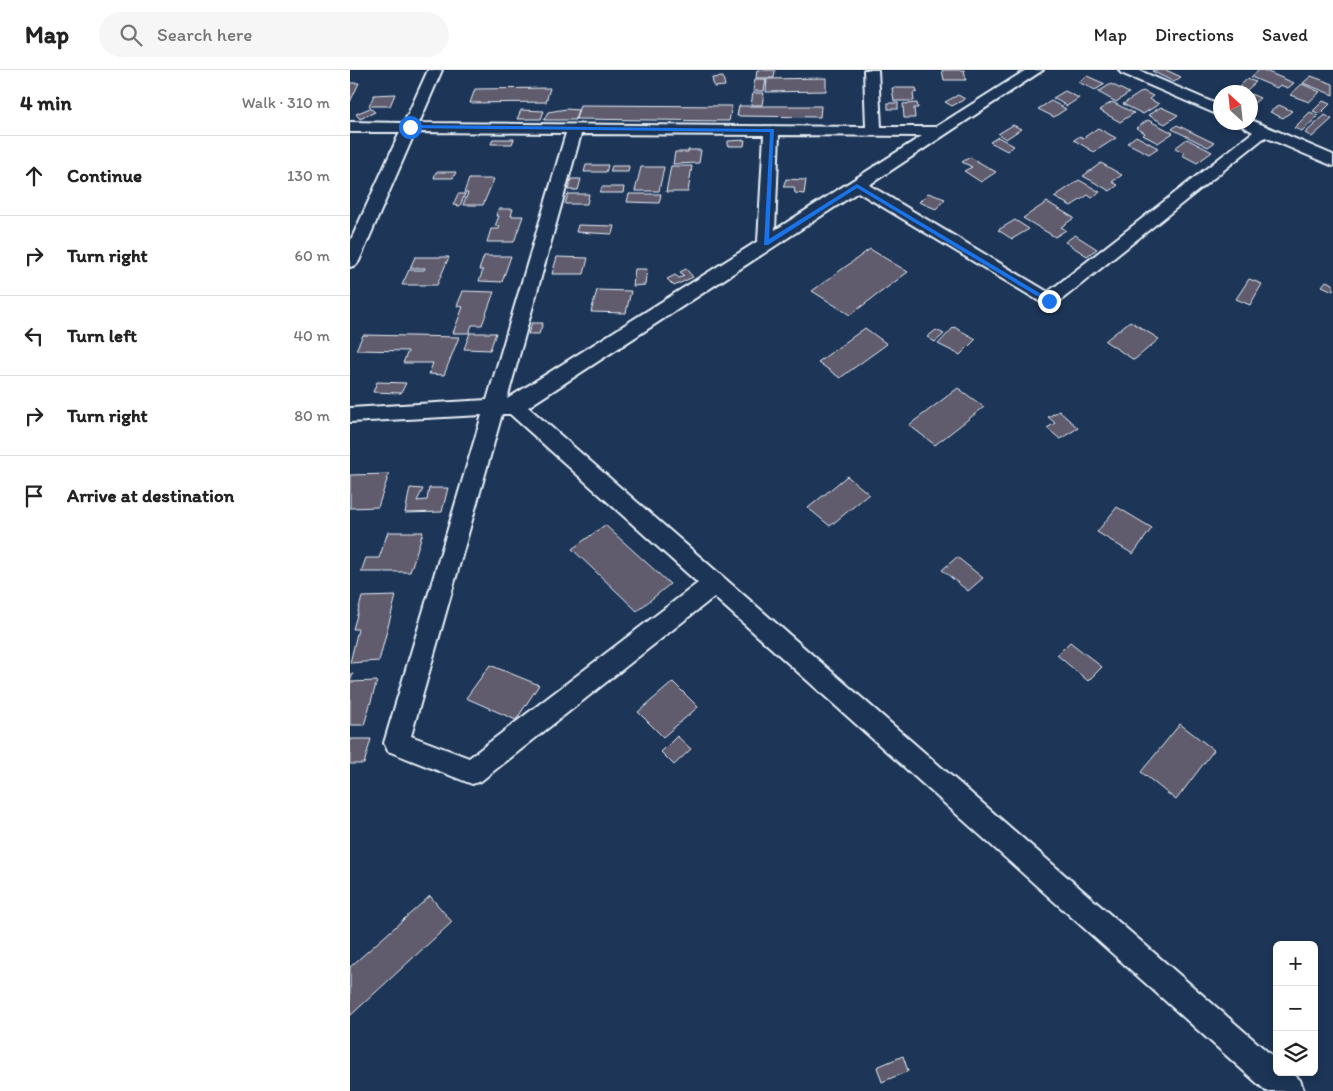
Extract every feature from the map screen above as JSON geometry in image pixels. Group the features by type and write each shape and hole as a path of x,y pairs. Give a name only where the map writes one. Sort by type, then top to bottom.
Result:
{"street":[{"path":"350,261 436,70"},
{"path":"871,70 874,132"},
{"path":"350,415 504,407 766,244 1036,70"},
{"path":"1126,70 1213,109"},
{"path":"350,127 939,132"},
{"path":"575,129 504,407 397,743 472,772 715,583"},
{"path":"1258,129 1333,161"},
{"path":"766,244 772,131"},
{"path":"857,185 1049,301 1263,131"},
{"path":"504,407 715,583 1289,1091"}],"building":[{"path":"757,70 775,70 774,78 756,78"},
{"path":"942,70 964,70 966,80 944,80"},
{"path":"1166,70 1181,77 1174,82 1152,71"},
{"path":"1259,70 1294,83 1288,88 1280,85 1277,88 1251,77"},
{"path":"1087,76 1105,84 1095,90 1078,82"},
{"path":"1311,76 1333,84 1333,95 1303,83"},
{"path":"723,77 725,86 714,87 712,78"},
{"path":"826,78 826,91 766,92 767,79"},
{"path":"755,79 766,79 764,91 753,91"},
{"path":"1247,79 1256,82 1253,85 1241,85"},
{"path":"350,83 359,83 350,102"},
{"path":"1111,84 1129,93 1116,102 1098,92"},
{"path":"1302,84 1320,92 1309,102 1290,95"},
{"path":"550,88 546,102 470,103 475,89"},
{"path":"892,88 916,88 917,92 913,93 914,101 894,101"},
{"path":"1065,91 1079,98 1067,106 1053,98"},
{"path":"1143,91 1153,96 1149,99 1159,104 1143,114 1123,104"},
{"path":"753,93 764,93 762,105 751,105"},
{"path":"395,94 390,106 369,106 374,95"},
{"path":"958,95 965,99 952,106 945,102"},
{"path":"1051,101 1066,109 1054,117 1038,109"},
{"path":"1323,101 1330,104 1320,114 1313,111"},
{"path":"1112,102 1134,113 1120,122 1099,110"},
{"path":"888,103 898,103 898,109 888,109"},
{"path":"917,103 918,108 914,108 915,118 904,118 903,104"},
{"path":"580,105 732,106 729,121 576,119"},
{"path":"1279,105 1292,111 1283,118 1270,112"},
{"path":"739,106 821,106 820,117 737,116"},
{"path":"1161,107 1178,115 1165,124 1148,115"},
{"path":"370,108 375,112 360,119 356,114"},
{"path":"566,109 578,110 575,120 544,120 548,112"},
{"path":"521,110 544,111 541,119 517,119"},
{"path":"1310,112 1318,116 1302,131 1294,128"},
{"path":"1325,115 1332,119 1312,137 1305,133"},
{"path":"1148,120 1173,133 1158,143 1143,135 1145,133 1136,128"},
{"path":"1013,125 1021,129 1006,139 998,134"},
{"path":"1177,125 1214,143 1208,147 1172,129"},
{"path":"1098,128 1116,138 1094,152 1074,140 1080,136 1083,138"},
{"path":"1136,136 1158,148 1149,154 1127,143"},
{"path":"998,137 1014,146 1007,151 990,142"},
{"path":"493,139 514,139 512,144 491,144"},
{"path":"1187,139 1212,152 1197,163 1182,155 1185,153 1175,148"},
{"path":"745,140 744,146 728,146 728,141"},
{"path":"688,150 701,150 699,163 673,164 675,152 688,152"},
{"path":"970,157 996,172 981,182 964,171 972,167 962,162"},
{"path":"1101,163 1122,175 1112,182 1118,185 1110,191 1083,176"},
{"path":"586,165 608,165 606,172 584,172"},
{"path":"612,166 629,166 628,172 610,172"},
{"path":"671,166 692,166 688,192 666,192"},
{"path":"641,167 664,167 659,191 635,191"},
{"path":"436,172 456,172 453,178 434,178"},
{"path":"469,179 494,179 483,205 463,205 468,193 464,193"},
{"path":"571,179 581,179 578,190 568,190"},
{"path":"786,179 806,180 804,194 795,193 794,187 783,187"},
{"path":"1079,180 1100,192 1092,198 1088,195 1071,206 1054,197"},
{"path":"602,187 624,187 623,193 600,193"},
{"path":"928,193 945,199 936,209 919,202"},
{"path":"458,194 465,194 460,206 453,205"},
{"path":"568,194 589,194 587,204 565,204"},
{"path":"629,194 661,194 659,203 627,202"},
{"path":"1047,202 1074,218 1061,227 1066,230 1055,237 1023,218"},
{"path":"498,209 513,209 511,216 523,216 514,242 487,242 491,229 499,229 500,226 495,226 499,216 496,216"},
{"path":"1015,220 1029,229 1012,239 998,230"},
{"path":"578,225 614,226 612,234 576,232"},
{"path":"1075,235 1097,249 1087,256 1065,242"},
{"path":"870,249 908,272 850,315 812,291"},
{"path":"484,256 511,256 502,282 479,281 483,270 479,270"},
{"path":"415,257 449,257 437,285 402,285 409,270 424,270 425,268 410,268"},
{"path":"557,257 588,258 584,274 552,274"},
{"path":"635,269 647,269 645,285 633,286"},
{"path":"686,269 693,277 674,286 667,279 675,275 679,278 684,276 680,272"},
{"path":"1249,279 1262,284 1250,305 1236,299"},
{"path":"1326,281 1333,284 1333,291 1322,286"},
{"path":"597,290 631,291 626,313 591,312"},
{"path":"463,291 494,292 482,325 472,325 469,333 453,333 463,307 457,306"},
{"path":"1130,321 1159,339 1134,360 1105,341"},
{"path":"532,323 543,323 539,334 528,334"},
{"path":"954,327 976,339 960,355 938,344"},
{"path":"865,328 887,344 840,378 818,362"},
{"path":"936,330 944,334 935,342 927,337"},
{"path":"470,333 496,333 490,350 464,349"},
{"path":"363,335 459,337 444,375 429,374 433,363 403,363 408,351 356,350"},
{"path":"377,382 406,383 401,393 373,392"},
{"path":"958,388 984,407 935,445 909,425"},
{"path":"1059,411 1078,428 1060,439 1047,428 1055,423 1048,417"},
{"path":"389,474 378,507 350,508 350,475"},
{"path":"847,476 869,494 830,526 808,508"},
{"path":"410,488 423,489 417,501 427,500 429,488 448,488 442,512 405,513"},
{"path":"1117,507 1152,528 1133,554 1097,532"},
{"path":"605,525 670,584 637,611 572,549"},
{"path":"388,532 423,532 410,572 361,572 366,558 379,558"},
{"path":"957,557 983,578 968,591 942,570"},
{"path":"396,596 379,661 350,663 358,629 353,629 362,597"},
{"path":"1070,642 1102,667 1088,681 1057,655"},
{"path":"490,665 539,685 516,720 466,698"},
{"path":"377,681 364,725 350,725 350,682"},
{"path":"673,682 698,707 663,737 638,712"},
{"path":"1180,724 1214,750 1176,800 1141,772"},
{"path":"677,736 691,749 674,765 661,752"},
{"path":"350,739 371,739 364,764 350,764"},
{"path":"430,896 452,922 350,1016 350,967"},
{"path":"903,1056 908,1071 882,1082 877,1067"}],"route":[{"path":"410,127 772,131 766,244 857,185 1049,301"}]}
